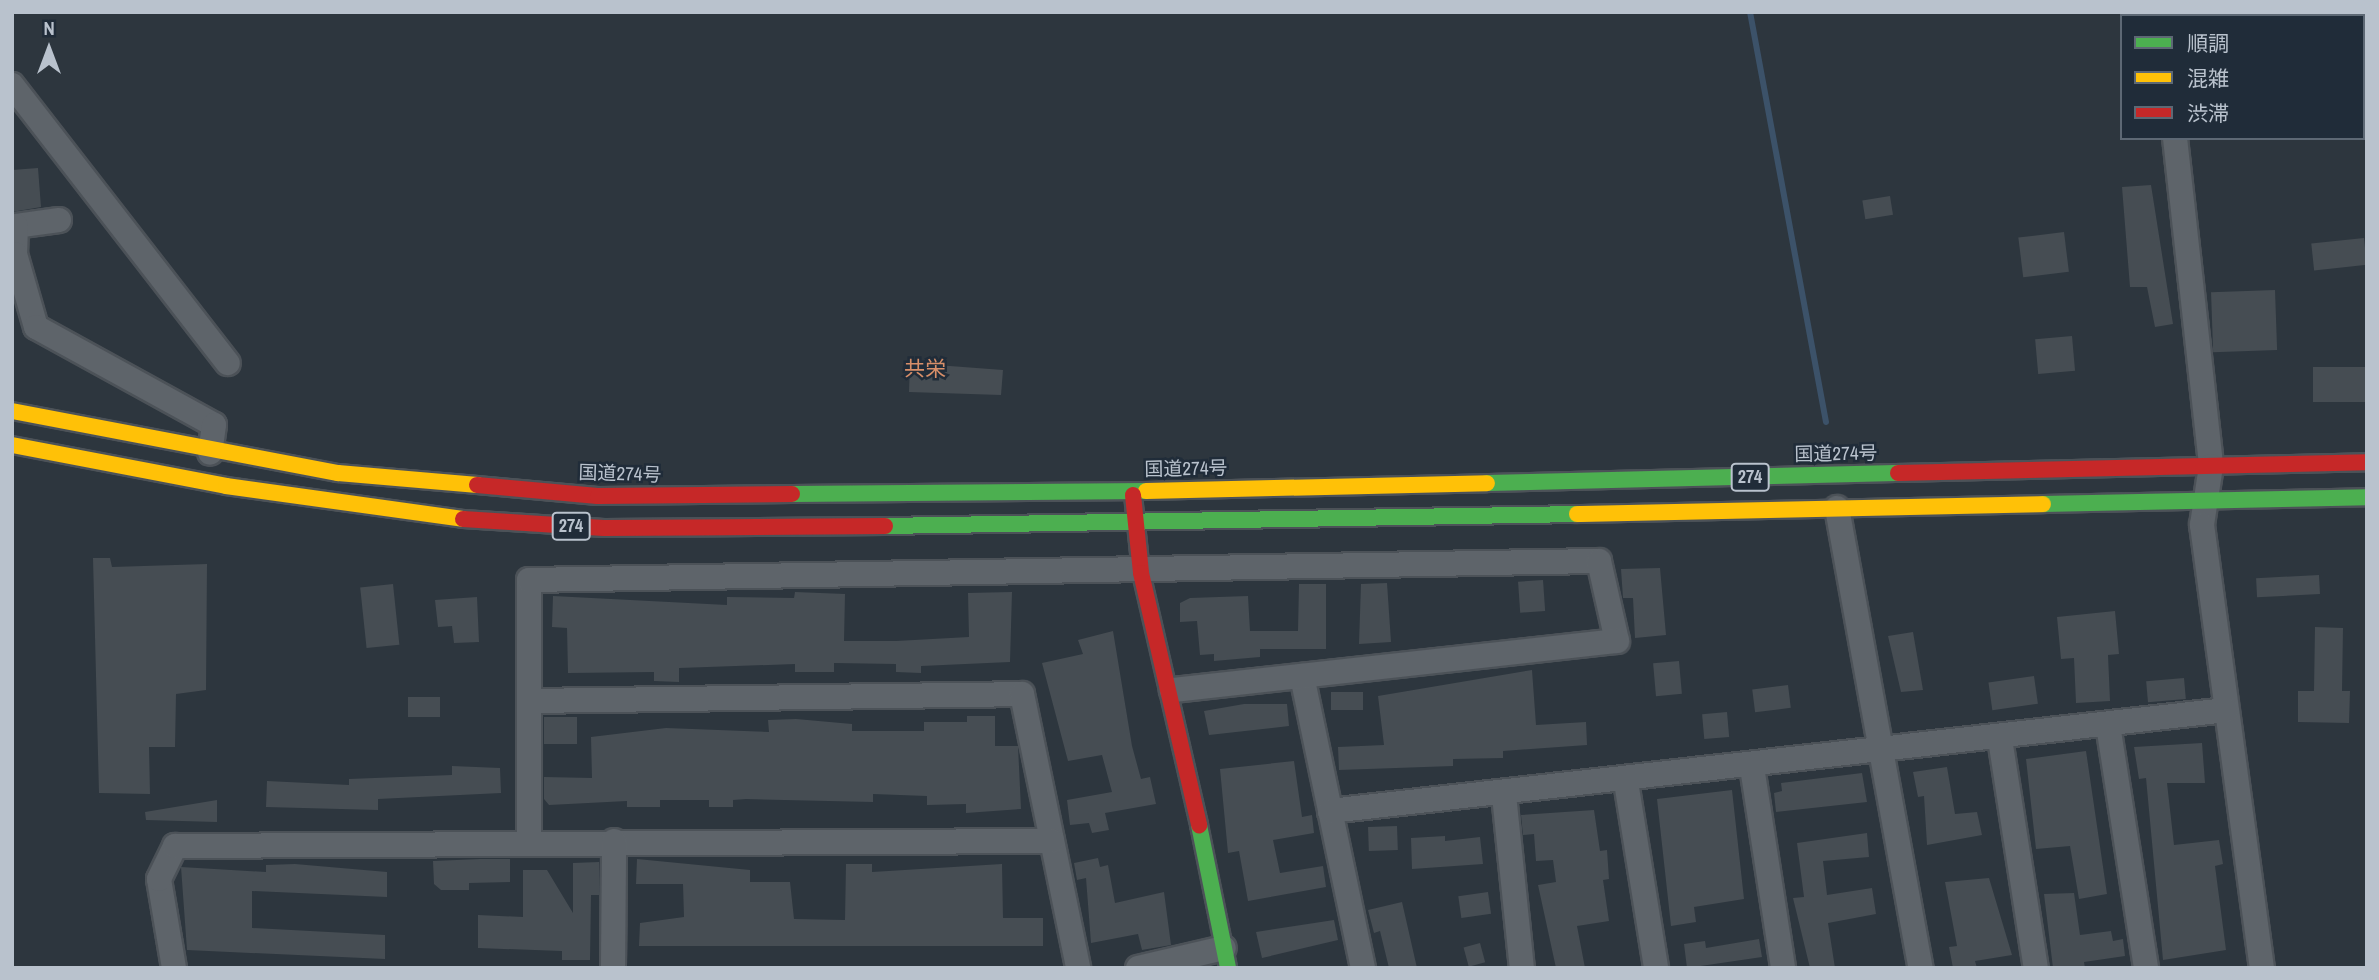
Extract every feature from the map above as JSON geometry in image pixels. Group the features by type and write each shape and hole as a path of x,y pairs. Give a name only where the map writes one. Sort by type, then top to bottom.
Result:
{"main road":[{"name":"国道274号","path":"12,411 210,453 338,473 598,496 1133,491 2367,462"},
{"name":"274","path":"12,445 226,486 465,519 604,528 1136,524 2367,496"},
{"path":"1133,491 1141,573 1172,690 1226,958"}],"street":[{"path":"12,85 228,363"},
{"path":"2175,140 2211,466 2202,525 2262,968"},
{"path":"59,220 16,226 15,254 36,327 214,425 210,453"},
{"path":"1837,508 1884,753 1921,968"},
{"path":"529,841 529,580 1141,573 1599,561 1617,641 1172,690"},
{"path":"1302,676 1363,968"},
{"path":"529,701 1022,694 1078,968"},
{"path":"1330,811 1752,768 2226,710"},
{"path":"2108,725 2146,968"},
{"path":"2000,738 2036,968"},
{"path":"1752,768 1783,968"},
{"path":"1626,782 1656,968"},
{"path":"1504,795 1522,968"},
{"path":"174,968 159,879 175,846 529,841 1052,841"},
{"path":"613,968 614,841"},
{"path":"1138,968 1226,958"}],"building":[{"path":"38,168 41,207 12,212 12,170"},
{"path":"2151,185 2173,324 2155,327 2147,287 2130,287 2122,187"},
{"path":"1890,196 1893,215 1865,219 1862,200"},
{"path":"2064,232 2069,272 2023,277 2018,238"},
{"path":"2364,238 2367,265 2314,270 2311,244"},
{"path":"2275,290 2277,350 2213,352 2211,292"},
{"path":"2072,336 2075,371 2038,374 2035,339"},
{"path":"910,363 1003,370 1001,395 909,392"},
{"path":"2313,367 2367,367 2367,402 2313,402"},
{"path":"93,558 110,558 112,567 207,564 206,690 176,694 175,747 149,747 150,794 99,793"},
{"path":"1660,568 1666,635 1635,638 1633,598 1623,598 1621,569"},
{"path":"2319,575 2320,594 2257,597 2256,578"},
{"path":"1543,580 1545,611 1520,613 1518,582"},
{"path":"1387,583 1391,642 1359,644 1361,584"},
{"path":"393,584 399,645 367,648 360,587"},
{"path":"1299,584 1326,584 1326,649 1260,649 1260,657 1214,661 1214,654 1200,655 1197,621 1180,622 1180,603 1190,598 1248,596 1250,631 1298,631"},
{"path":"795,592 845,594 844,641 896,641 969,637 968,593 1012,592 1010,662 921,666 921,673 896,672 896,664 834,663 834,672 795,672 795,664 679,668 679,682 654,681 654,672 568,673 567,628 552,627 553,596 727,605 727,597 794,598"},
{"path":"477,597 479,642 454,643 452,626 438,627 435,600"},
{"path":"2115,611 2119,654 2108,655 2110,701 2076,703 2074,658 2061,659 2057,617"},
{"path":"2315,627 2343,628 2342,691 2350,691 2349,723 2298,722 2298,691 2314,691"},
{"path":"1113,631 1132,746 1141,779 1150,777 1156,804 1105,813 1109,830 1092,833 1089,823 1070,825 1067,800 1112,792 1102,755 1068,761 1042,663 1083,654 1078,640"},
{"path":"1913,632 1923,690 1901,692 1888,636"},
{"path":"1679,661 1682,694 1656,696 1653,663"},
{"path":"1532,670 1536,725 1586,722 1587,745 1503,751 1503,758 1453,759 1453,766 1339,770 1338,747 1384,745 1378,696"},
{"path":"2034,676 2038,704 1992,710 1988,682"},
{"path":"2184,678 2186,699 2148,702 2146,681"},
{"path":"1788,685 1791,708 1755,712 1752,689"},
{"path":"1331,692 1363,692 1363,710 1331,710"},
{"path":"408,697 440,697 440,717 408,717"},
{"path":"1244,704 1287,704 1289,726 1209,735 1204,711"},
{"path":"1727,712 1729,737 1704,739 1702,714"},
{"path":"967,716 995,716 995,746 1018,746 1021,809 966,813 966,804 927,805 927,796 873,794 873,802 746,799 733,800 733,807 709,807 709,800 660,800 660,807 627,807 627,801 549,805 544,799 544,777 592,778 591,737 666,728 769,732 768,720 796,719 852,724 852,731 924,731 924,722 967,722"},
{"path":"544,717 577,717 577,744 544,744"},
{"path":"2202,743 2205,783 2167,783 2174,845 2219,840 2223,864 2215,866 2226,950 2163,960 2146,778 2139,779 2134,747"},
{"path":"2086,751 2107,894 2079,899 2070,846 2036,849 2026,759"},
{"path":"1294,761 1302,817 1312,815 1314,833 1273,840 1280,873 1323,866 1326,887 1248,901 1239,851 1228,853 1220,769"},
{"path":"452,766 500,768 501,793 378,799 378,810 266,807 267,781 349,785 349,779 452,775"},
{"path":"1947,767 1955,814 1977,812 1982,835 1927,845 1924,796 1918,797 1913,772"},
{"path":"1862,773 1867,802 1776,812 1774,793 1782,791 1781,783"},
{"path":"1732,790 1744,899 1694,907 1696,922 1671,926 1657,799"},
{"path":"217,800 217,822 146,820 145,812"},
{"path":"1594,810 1600,851 1607,850 1609,879 1603,880 1609,921 1577,926 1585,968 1556,968 1538,885 1556,882 1553,860 1536,861 1534,834 1523,835 1521,815"},
{"path":"1397,826 1398,850 1369,851 1368,827"},
{"path":"1867,833 1869,857 1823,861 1827,895 1872,888 1876,914 1828,923 1835,968 1810,968 1793,898 1804,897 1797,843"},
{"path":"1445,836 1445,841 1480,837 1483,864 1412,869 1411,838"},
{"path":"1098,858 1100,867 1108,865 1115,903 1164,892 1171,945 1142,950 1138,934 1091,943 1086,878 1077,880 1074,863"},
{"path":"510,859 510,882 469,883 469,890 441,890 434,884 433,861"},
{"path":"637,859 750,870 750,882 790,882 794,919 845,920 846,864 872,864 872,872 1002,864 1003,918 1043,918 1043,946 639,946 640,923 684,917 683,884 636,884"},
{"path":"599,862 599,895 591,895 590,960 562,960 562,951 478,948 478,915 523,917 523,870 547,870 573,913 573,863"},
{"path":"295,864 387,872 387,897 252,891 252,928 385,935 385,959 187,950 181,867 266,872 266,865"},
{"path":"1989,878 2012,955 1975,961 1977,968 1953,968 1949,947 1957,946 1945,882"},
{"path":"1488,892 1491,914 1461,918 1458,896"},
{"path":"2074,893 2080,935 2111,931 2113,941 2123,939 2125,956 2084,962 2085,968 2053,968 2044,894"},
{"path":"1402,902 1417,968 1389,968 1380,931 1374,933 1368,910"},
{"path":"1334,920 1338,940 1262,958 1256,932"},
{"path":"1759,939 1762,957 1687,968 1684,944 1705,941 1706,948"},
{"path":"1480,943 1485,962 1469,967 1464,947"}],"waterway":[{"path":"1750,12 1826,422"}],"traffic: fast":[{"path":"1487,483 1898,473"},
{"path":"792,494 1146,491"},
{"path":"2043,504 2367,497"},
{"path":"885,526 1577,514"},
{"path":"1199,825 1228,968"}],"traffic: slow":[{"path":"12,411 338,473 477,485"},
{"path":"12,445 226,486 463,519"},
{"path":"1146,491 1487,483"},
{"path":"1577,514 2043,504"}],"traffic: jam":[{"path":"1898,473 2367,462"},
{"path":"477,485 598,496 792,494"},
{"path":"1133,495 1141,573 1199,825"},
{"path":"463,519 604,528 885,526"}],"district":[{"name":"共栄","path":"925,369"}]}
